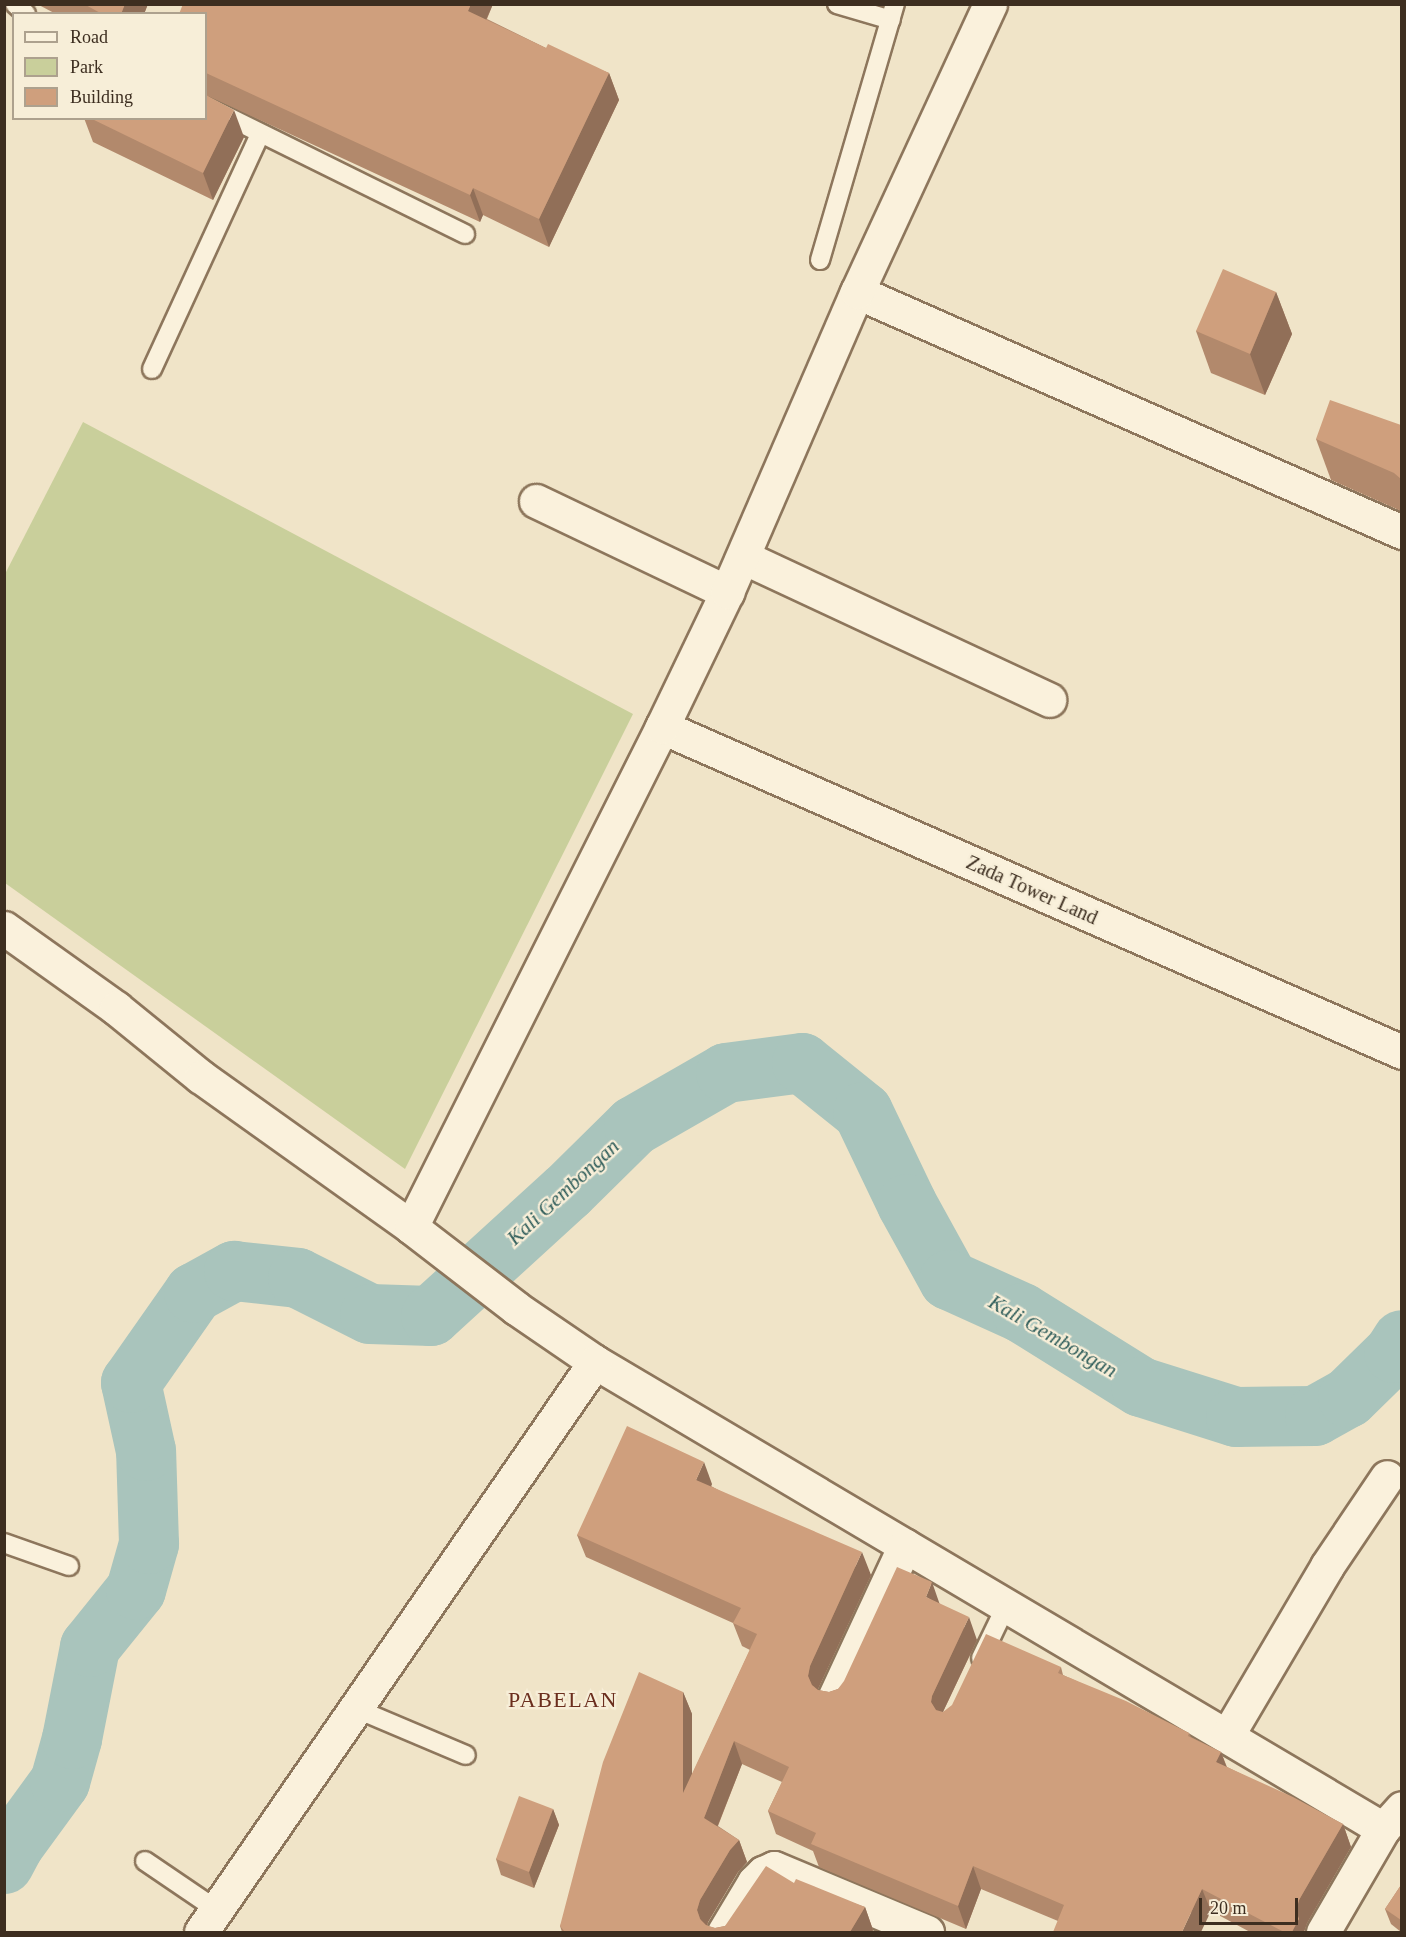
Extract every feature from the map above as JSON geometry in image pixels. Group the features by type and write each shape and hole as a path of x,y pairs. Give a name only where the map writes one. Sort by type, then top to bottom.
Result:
{"street":[{"path":"411,1227 662,727 727,592 857,292 990,4"},
{"path":"857,292 1401,532"},
{"path":"536,501 727,592"},
{"path":"743,557 1049,700"},
{"name":"Zada Tower Land","path":"662,727 1401,1052"},
{"path":"4,928 116,1008 201,1077 411,1227 516,1308 595,1362 1227,1736 1392,1819 1323,1932"},
{"path":"209,1921 595,1362"},
{"path":"1227,1736 1327,1566 1387,1477"},
{"path":"835,1696 905,1545"},
{"path":"724,1932 754,1882 763,1873 774,1868 927,1932"}],"lane":[{"path":"820,260 893,12 837,4"},
{"path":"207,107 465,234"},
{"path":"152,369 260,134"},
{"path":"4,1543 69,1566"},
{"path":"976,1670 1006,1606"},
{"path":"357,1708 466,1755"},
{"path":"145,1861 209,1921"}],"green space":[{"path":"83,422 633,714 405,1169 5,883 5,574"}],"building":[{"path":"84,4 125,4 122,12 98,12"},
{"path":"183,4 471,4 468,11 546,48 548,44 609,73 539,219 473,188 470,195 207,73 207,12 180,12"},
{"path":"207,96 234,110 203,173 94,120 207,120"},
{"path":"1223,269 1276,292 1250,354 1196,331"},
{"path":"1330,400 1401,425 1401,479 1394,473 1316,439"},
{"path":"627,1426 704,1462 696,1480 862,1552 810,1666 808,1676 812,1685 818,1690 829,1692 838,1689 844,1681 897,1567 932,1582 926,1597 969,1617 932,1696 931,1702 936,1710 943,1712 952,1705 986,1634 1061,1667 1058,1673 1126,1701 1189,1733 1188,1736 1221,1752 1216,1762 1293,1797 1343,1824 1299,1900 1296,1910 1299,1919 1292,1932 1284,1932 1202,1889 1182,1932 1053,1932 1064,1905 973,1866 958,1906 811,1844 816,1833 768,1811 789,1767 734,1741 704,1818 739,1840 730,1850 700,1900 697,1910 700,1919 706,1925 715,1928 725,1926 766,1866 794,1883 796,1879 865,1907 850,1932 565,1932 560,1926 603,1762 639,1672 683,1692 683,1793 757,1634 733,1623 741,1608 577,1535"},
{"path":"519,1796 553,1809 529,1872 496,1859"},
{"path":"1401,1885 1401,1920 1385,1909"}],"waterway":[{"name":"Kali Gembongan","path":"4,1864 14,1845 60,1782 72,1739 90,1647 136,1590 149,1544 146,1451 131,1383 194,1293 234,1271 298,1278 370,1314 431,1316 567,1192 634,1126 726,1073 802,1063 863,1112 907,1204 949,1280 1022,1313 1141,1387 1236,1417 1315,1416 1348,1398 1394,1353 1402,1340"}],"district":[{"name":"PABELAN","path":"563,1700"}]}
